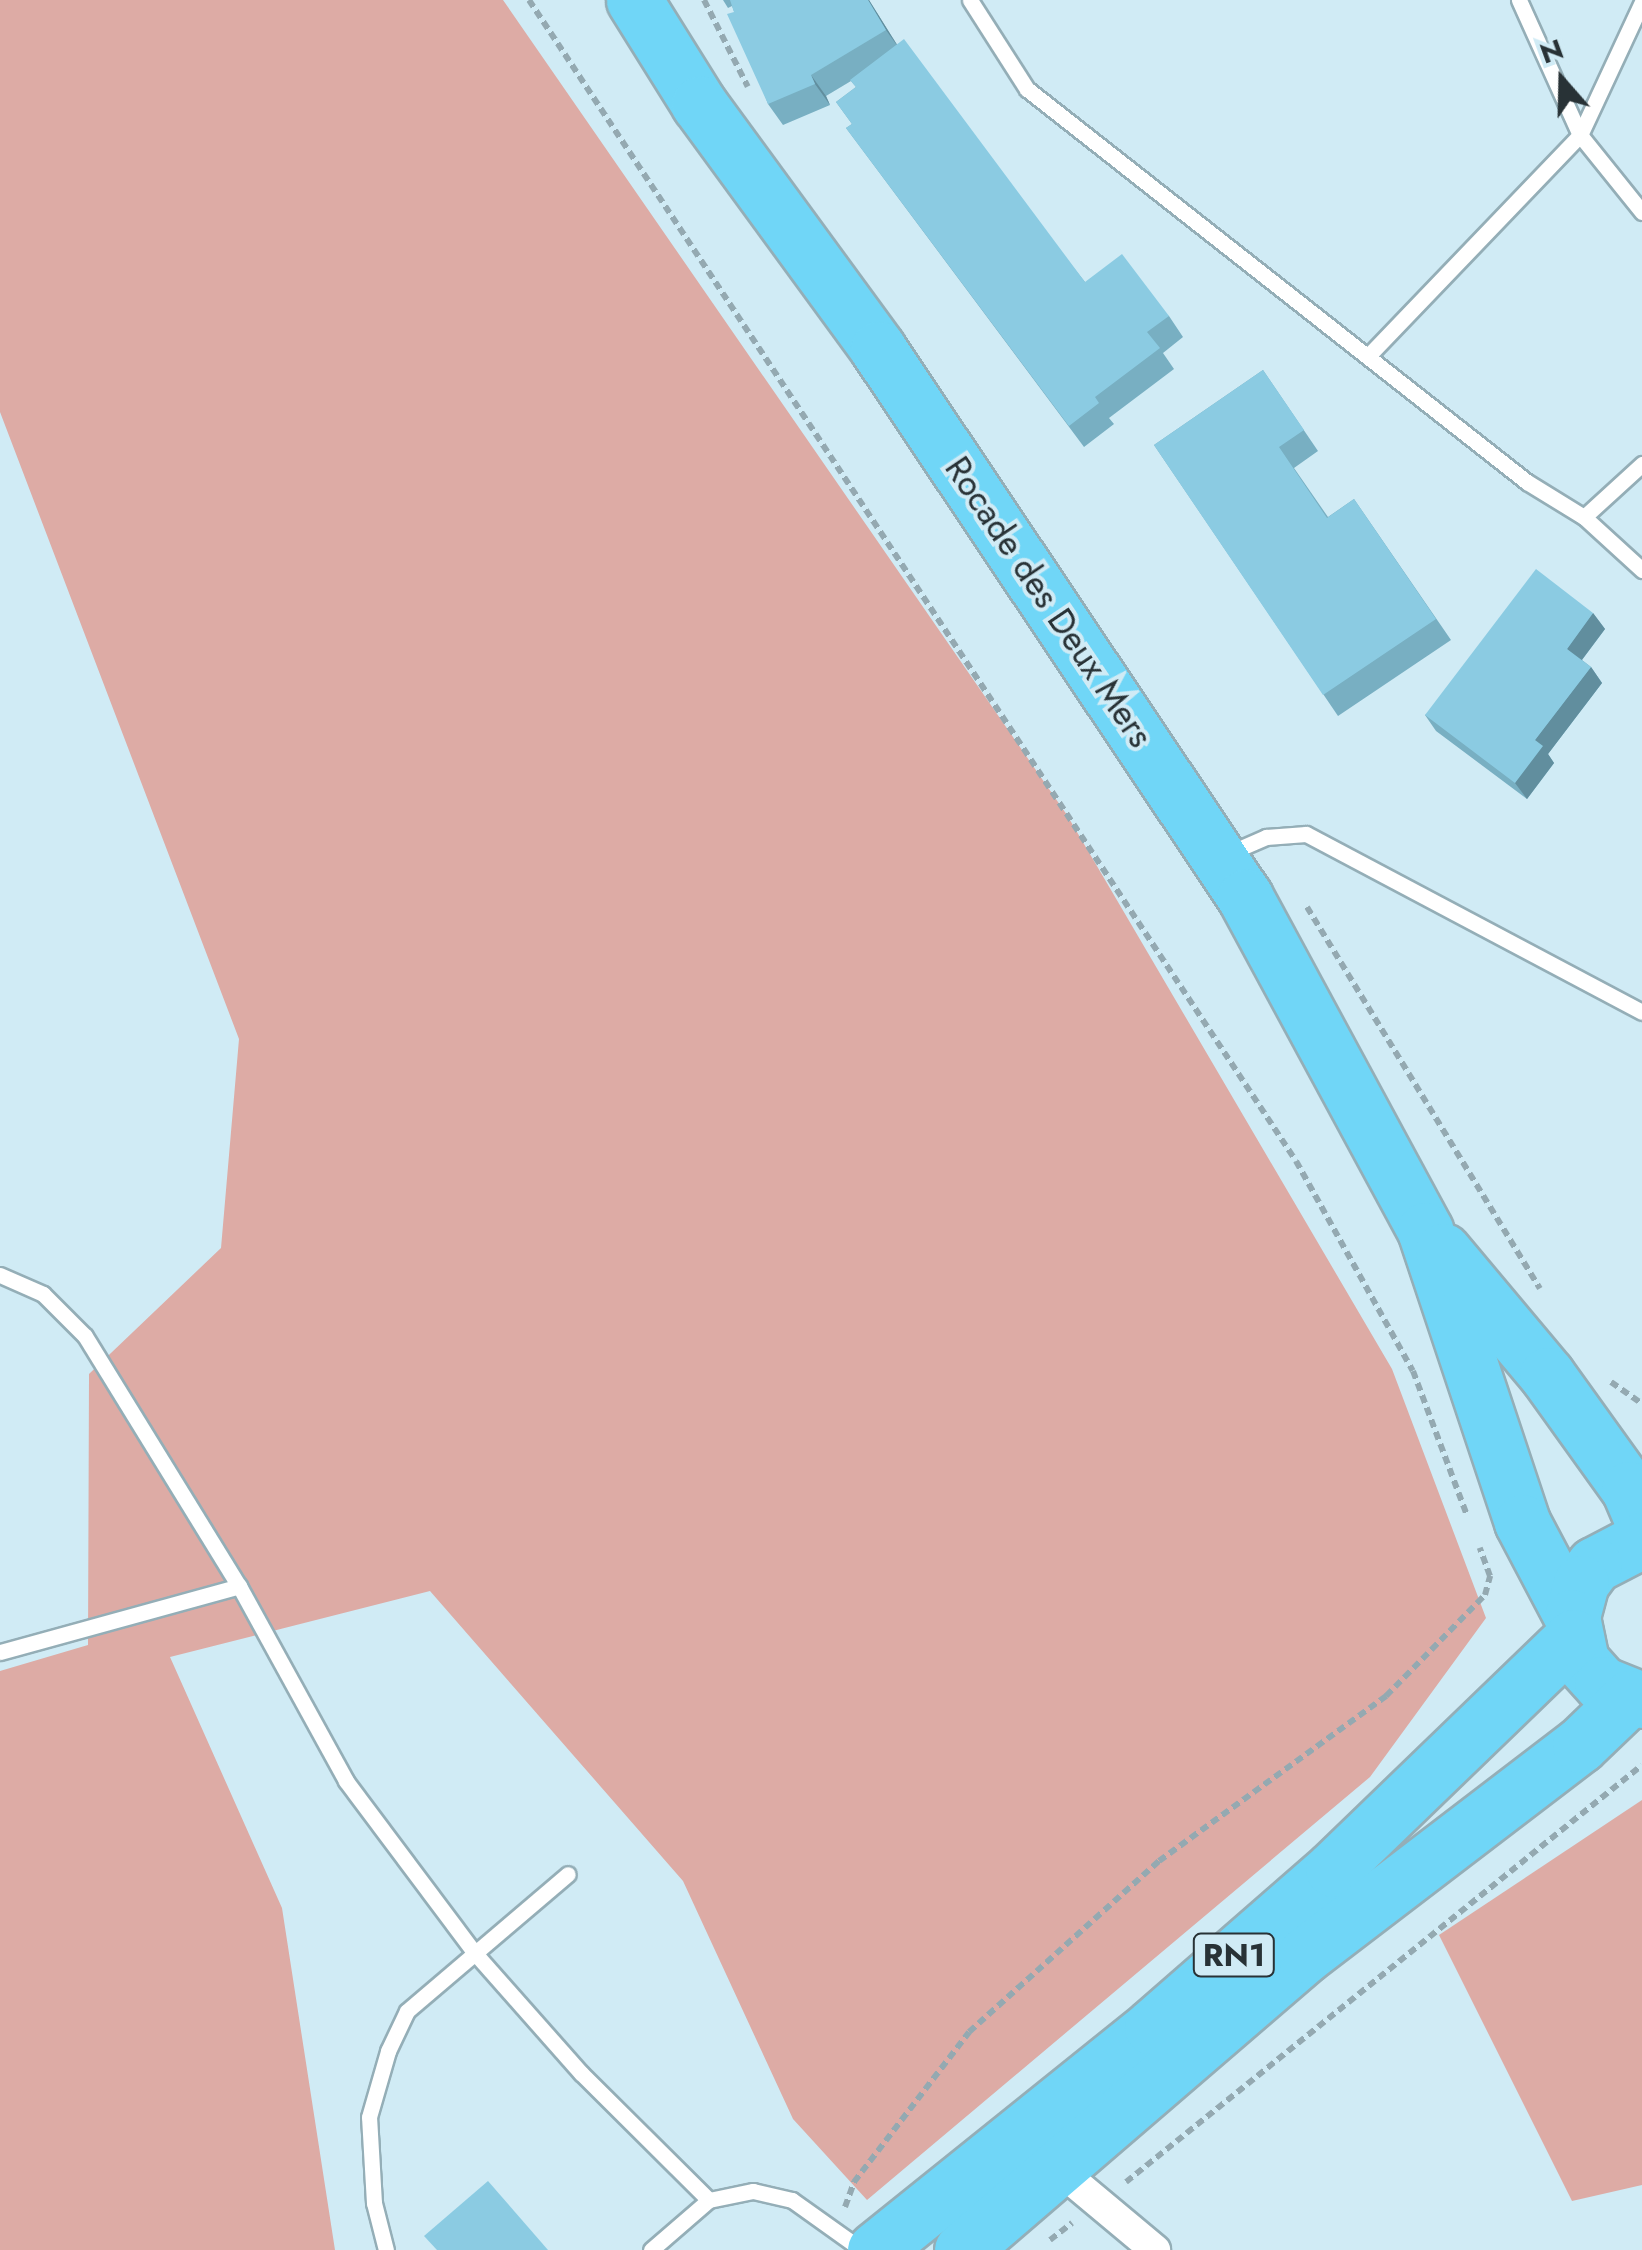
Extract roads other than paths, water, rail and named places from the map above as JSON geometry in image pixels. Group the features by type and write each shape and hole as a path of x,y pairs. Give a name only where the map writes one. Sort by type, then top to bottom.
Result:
{"highway":[{"name":"Rocade des Deux Mers","path":"634,0 698,104 1242,847 1425,1230 1522,1522 1572,1627"},
{"name":"Rocade des Deux Mers","path":"1425,1230 1547,1376 1629,1489 1642,1520"},
{"name":"RN1","path":"962,2250 1305,1956 1635,1699 1602,1684 1582,1661 1572,1627 1581,1582 1594,1565 1642,1540"},
{"name":"RN1","path":"855,2243 1152,2027 1319,1881 1572,1627"}],"street":[{"path":"1058,2168 1155,2250"}],"lane":[{"path":"970,0 1027,90 1527,482 1584,517 1642,570"},
{"path":"1520,0 1580,134 1642,212"},
{"path":"1368,356 1580,134 1642,2"},
{"path":"1584,517 1642,464"},
{"path":"1242,847 1306,834 1642,1012"},
{"path":"0,1275 43,1294 84,1336 240,1586 346,1781 473,1951 581,2074 709,2200"},
{"path":"0,1652 240,1586"},
{"path":"386,2250 374,2203 369,2117 388,2051 408,2011 473,1951 568,1874"},
{"path":"651,2250 709,2200 768,2192 792,2200 862,2250"}]}
